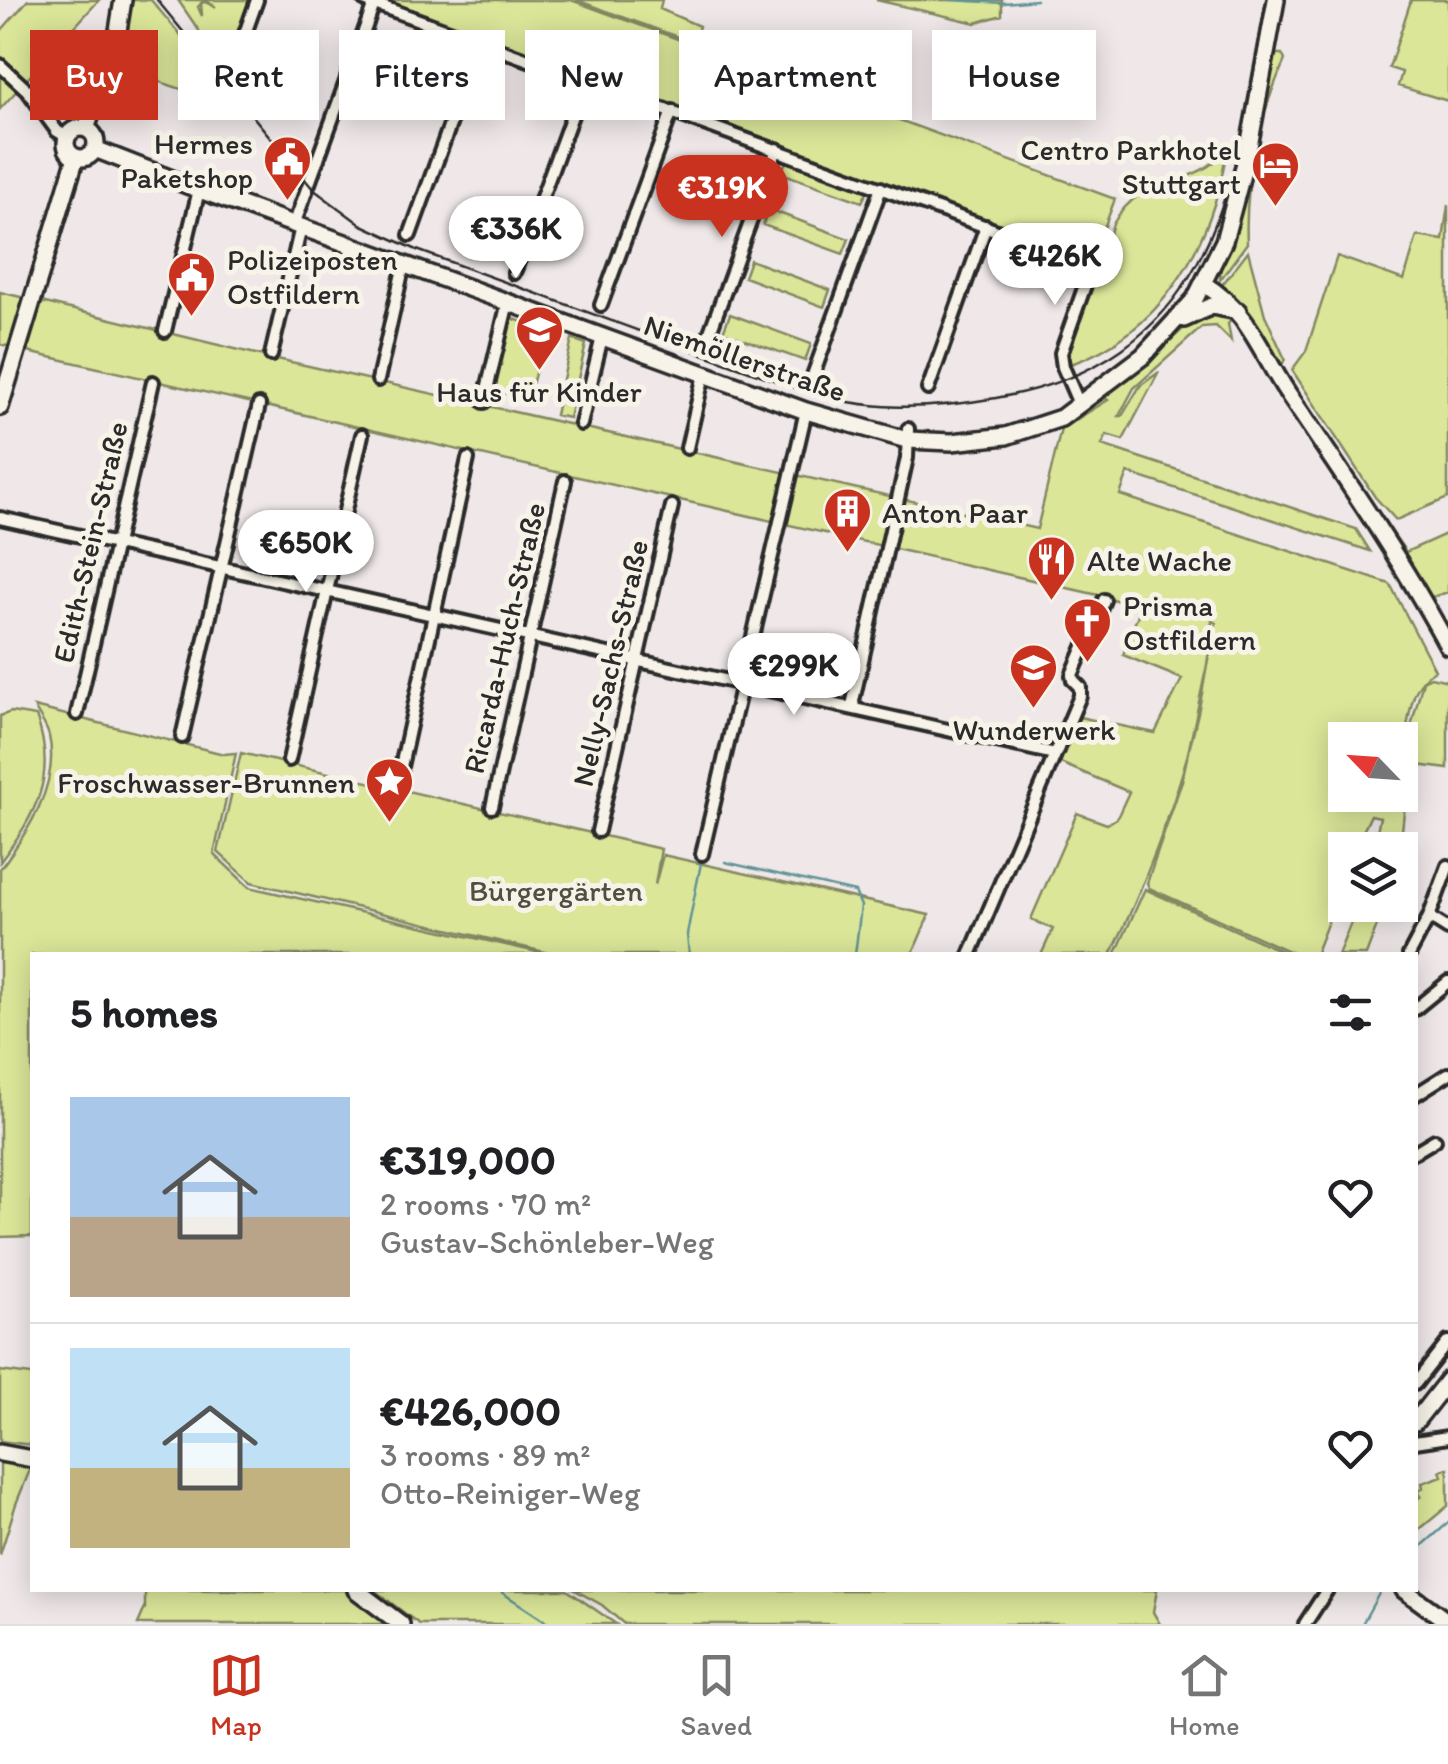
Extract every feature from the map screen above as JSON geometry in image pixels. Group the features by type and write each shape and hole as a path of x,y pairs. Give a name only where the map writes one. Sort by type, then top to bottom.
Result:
{"main road":[{"path":"86,129 116,43 123,0"},
{"name":"Niemöllerstraße","path":"95,149 806,411 907,434 986,430 1076,405 1122,373 1172,326 1204,284 1236,204 1276,0"},
{"path":"86,129 96,140 95,149 85,158 76,158 68,151 68,137 75,130 86,129"},
{"path":"0,407 76,158"},
{"path":"1204,284 1232,302 1240,313 1268,362 1394,551 1448,646"},
{"path":"1172,326 1212,306 1240,313"},
{"path":"1418,1419 1446,1387"},
{"path":"0,1453 30,1459"},
{"path":"359,1592 401,1624"},
{"path":"1407,1592 1448,1622"}],"street":[{"path":"246,30 257,0"},
{"path":"271,355 298,226 369,2 447,30"},
{"path":"0,65 26,90 56,130 68,137"},
{"path":"659,106 1078,259 1091,268 1061,356 1076,405"},
{"path":"601,305 672,111"},
{"path":"410,234 452,120"},
{"path":"514,273 570,120"},
{"path":"706,344 777,149"},
{"path":"811,380 881,188"},
{"path":"165,331 199,190"},
{"path":"928,390 986,226"},
{"path":"378,380 404,264"},
{"path":"484,402 508,302"},
{"path":"582,424 602,337"},
{"path":"687,448 704,374"},
{"name":"Edith-Stein-Straße","path":"77,714 153,382"},
{"path":"182,736 259,405"},
{"path":"702,854 806,411"},
{"path":"854,708 908,458 907,434"},
{"path":"288,760 362,435"},
{"path":"396,785 468,459"},
{"name":"Ricarda-Huch-Straße","path":"492,807 565,481"},
{"name":"Nelly-Sachs-Straße","path":"598,831 672,506"},
{"path":"0,518 1054,754"},
{"path":"971,952 1081,693 1072,680 1073,672 1104,600"},
{"path":"1410,952 1429,917 1448,866"},
{"path":"1429,917 1448,929"},
{"path":"1418,1007 1448,982"},
{"path":"1418,1093 1448,1074"},
{"path":"1418,1150 1434,1140"},
{"path":"1418,1380 1448,1342"},
{"path":"1418,1441 1448,1436"},
{"path":"1305,1624 1326,1592"}],"green space":[{"path":"28,0 99,0 72,30 30,30 30,76 0,109 0,32"},
{"path":"131,0 151,0 178,32 178,88 158,81 158,30 124,30"},
{"path":"178,0 204,0 202,3 216,7 205,0 252,0 241,30 199,30"},
{"path":"375,0 571,0 653,30 525,30 525,54 505,47 505,30 458,30"},
{"path":"576,0 662,0 660,9 699,26 698,30 679,30 679,38"},
{"path":"876,0 1002,0 1002,15 976,23"},
{"path":"1411,0 1448,0 1448,101 1398,86 1402,72 1389,68"},
{"path":"659,32 679,40 679,110 659,103"},
{"path":"1276,54 1282,54 1285,60 1255,150 1247,243 1220,280 1221,266 1238,219"},
{"path":"706,120 899,120 1115,199 1092,260"},
{"path":"1220,157 1225,160 1207,225 1175,284 1130,332 1071,364 1068,356 1113,224 1124,208 1150,189 1192,175"},
{"path":"787,159 869,188 862,202 781,173"},
{"path":"1448,205 1448,498 1396,520 1375,497 1292,370 1306,351 1337,256 1404,280 1417,236 1443,240"},
{"path":"768,209 849,239 843,254 763,225"},
{"path":"1248,251 1265,315 1285,359 1282,365 1278,366 1243,307 1222,285"},
{"path":"750,260 830,290 824,307 744,277"},
{"path":"0,292 264,356 1037,529 1061,429 1108,400 1069,421 1147,362 1196,317 1223,311 1240,322 1249,342 1231,320 1231,341 1216,326 1202,327 1134,388 1119,416 1140,386 1159,372 1123,440 1107,435 1102,445 1356,529 1370,551 1128,473 1120,495 1390,584 1435,670 1416,691 1408,722 1328,722 1328,812 1404,812 1402,832 1377,832 1380,817 1371,815 1363,832 1328,832 1328,922 1316,952 1290,952 1149,888 1147,883 1188,753 1162,834 1112,952 1042,952 1053,929 1031,919 1077,813 1107,824 1117,818 1129,792 1058,762 1079,717 1155,733 1182,679 1123,655 1140,609 1107,597 32,353 0,344","holes":["1212,621 1216,623 1206,667"]},
{"path":"730,314 811,344 805,361 723,332"},
{"path":"511,318 546,330 531,389 492,396"},
{"path":"572,339 586,344 569,418 555,415"},
{"path":"1391,531 1406,552 1448,533 1448,592 1429,598"},
{"path":"1431,677 1448,681 1448,769 1418,765 1418,722 1412,722 1423,681"},
{"path":"34,707 224,754 236,753 214,854 249,887 537,952 30,952 30,1236 0,1237 0,869 21,840 45,790 51,754 45,725"},
{"path":"11,712 36,716 45,757 44,776 33,811 0,862 0,716"},
{"name":"Bürgergärten","path":"241,753 661,849 655,885 663,855 929,915 913,952 544,952 251,882 218,852"},
{"path":"1145,889 1283,952 1116,952"},
{"path":"1351,922 1379,922 1367,952 1339,952"},
{"path":"0,1371 30,1375 30,1445 0,1441"},
{"path":"0,1459 30,1465 30,1470 0,1555"},
{"path":"1448,1468 1448,1506 1418,1531 1418,1492 1422,1483 1442,1476 1440,1471"},
{"path":"145,1592 351,1592 390,1624 138,1624 145,1608"},
{"path":"377,1592 570,1592 616,1624 419,1624"},
{"path":"579,1592 1157,1592 1153,1612 1160,1624 624,1624"}],"waterway":[{"path":"950,0 1036,0"},
{"path":"689,952 687,934 702,858"},
{"path":"725,862 855,892 861,906 855,952"},
{"path":"1418,1549 1448,1523"},
{"path":"501,1592 550,1624"},
{"path":"1362,1624 1380,1592"}],"tram line":[{"path":"157,0 313,189 360,224 417,250 801,390 850,402 898,407 996,398 1069,378 1127,346 1170,304 1202,254 1225,197 1242,135 1266,0"}],"place":[{"name":"Hermes Paketshop","path":"288,202"},
{"name":"Centro Parkhotel Stuttgart","path":"1276,208"},
{"name":"Polizeiposten Ostfildern","path":"192,318"},
{"name":"Haus für Kinder","path":"539,372"},
{"name":"Anton Paar","path":"847,554"},
{"name":"Alte Wache","path":"1052,602"},
{"name":"Prisma Ostfildern","path":"1088,664"},
{"name":"Wunderwerk","path":"1034,710"},
{"name":"Froschwasser-Brunnen","path":"390,824"}]}
